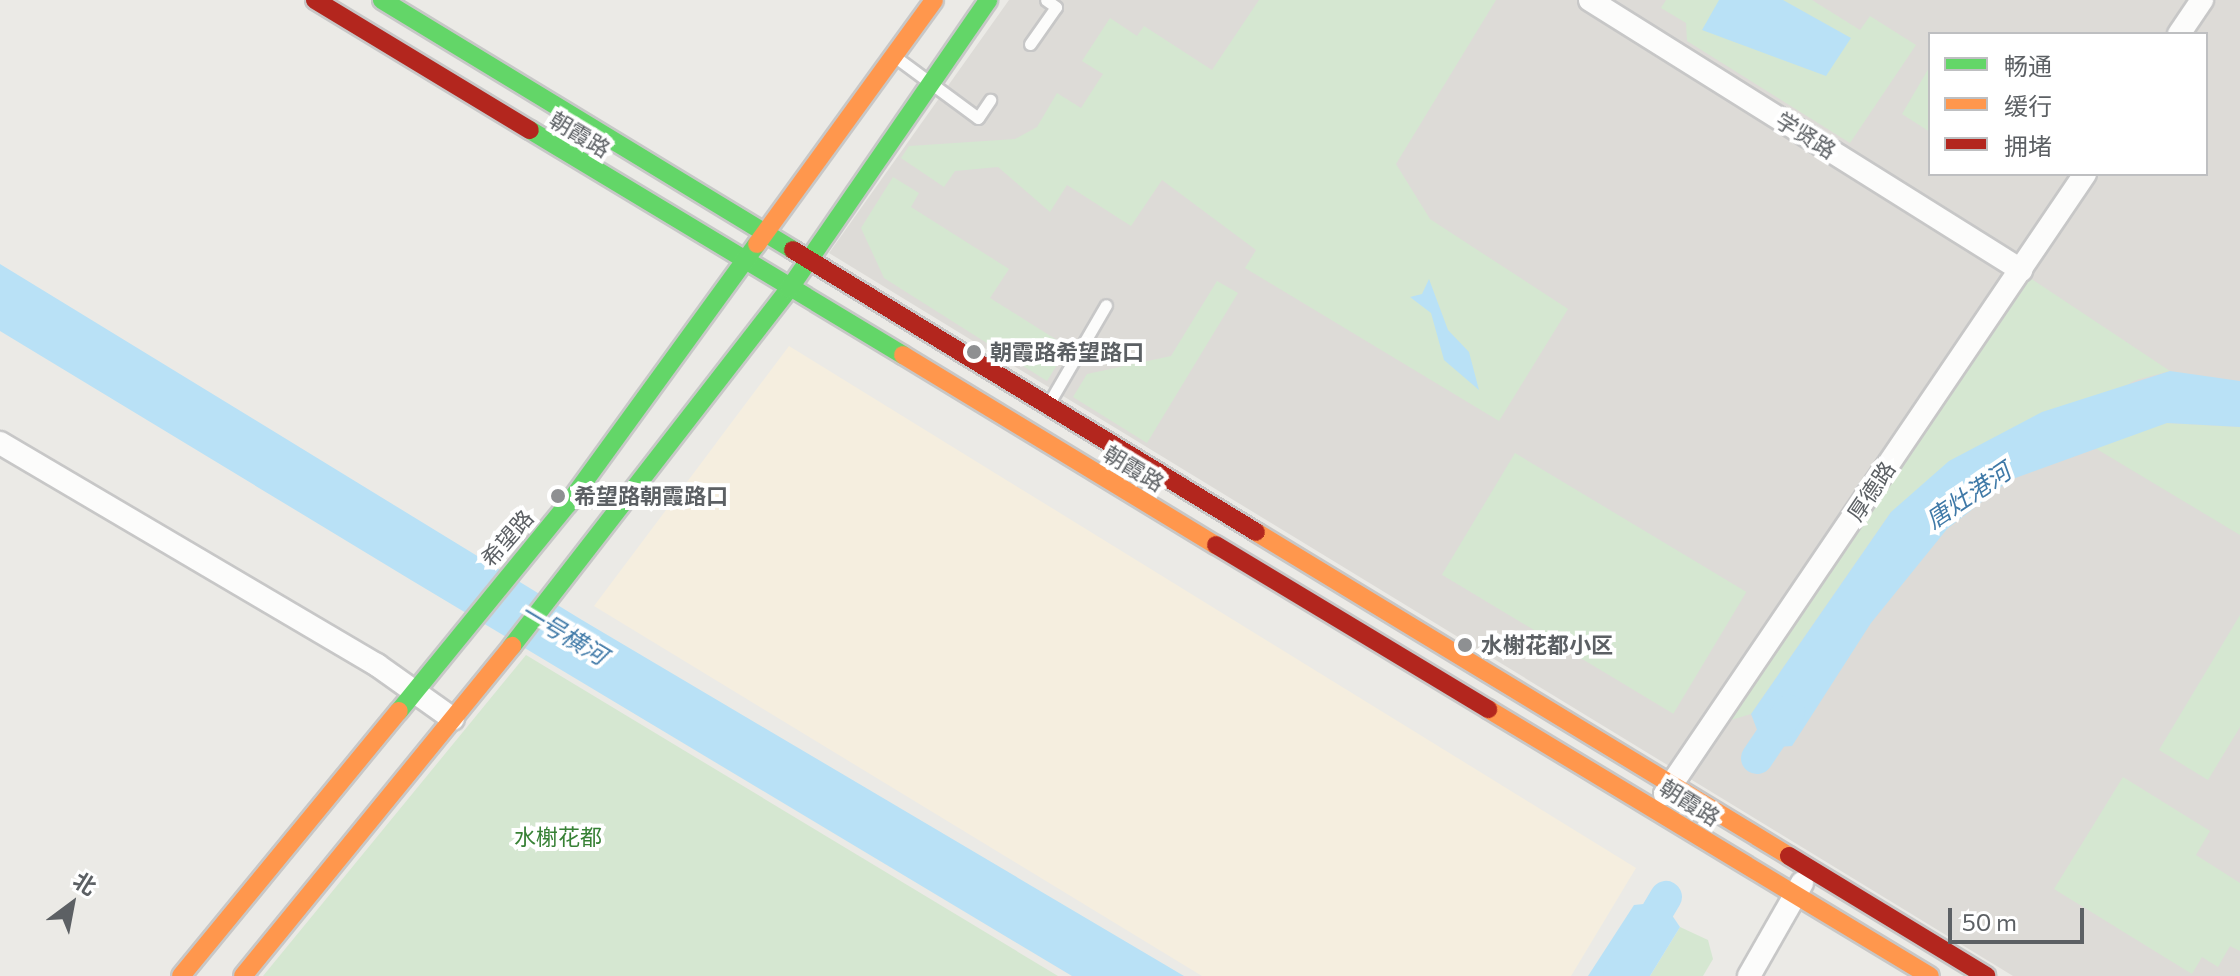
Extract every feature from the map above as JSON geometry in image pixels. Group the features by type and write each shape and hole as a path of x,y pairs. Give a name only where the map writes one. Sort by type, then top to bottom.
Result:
{"main road":[{"name":"朝霞路","path":"315,0 743,262 1656,808 1930,976"},
{"name":"朝霞路","path":"382,0 1045,409 1986,976"},
{"name":"希望路","path":"181,976 509,572 568,504 743,262 761,232 934,0"},
{"path":"243,976 553,596 789,289 805,261 988,0"}],"street":[{"name":"学贤路","path":"1590,0 2021,270"},
{"path":"2180,32 2202,0"},
{"name":"厚德路","path":"1656,808 2084,176"},
{"path":"0,443 414,689 453,719"},
{"path":"1749,976 1809,871"}],"lane":[{"path":"1030,44 1056,7 1046,0"},
{"path":"894,56 978,118 990,100"},
{"path":"1030,434 1106,305"}],"shaded area":[{"path":"1009,0 2240,0 2240,976 2013,976 829,253"},
{"path":"789,346 1636,868 1571,976 1202,976 594,606"}],"green space":[{"path":"1259,0 1496,0 1396,164 1430,219 1568,309 1499,421 1245,268 1256,250 1162,180 1131,226 1067,185 1050,212 998,167 955,171 944,187 901,158 909,146 1015,139 1037,127 1057,93 1081,108 1103,74 1082,61 1110,18 1137,36 1144,26 1212,70"},
{"path":"1666,0 1812,0 1860,30 1870,16 1916,45 1850,143 1687,41 1686,23 1661,8"},
{"path":"1928,69 1928,131 1902,114"},
{"path":"893,177 919,193 911,207 1009,269 990,298 1068,347 1047,381 884,278 861,228"},
{"path":"2027,276 2170,371 2136,380 1891,512 1751,714 1721,723"},
{"path":"1217,281 1238,293 1147,443 1073,397 1087,374 1171,356"},
{"path":"2167,423 2240,427 2240,535 2090,445"},
{"path":"1515,453 1746,592 1673,714 1442,575"},
{"path":"2240,615 2240,727 2208,780 2159,750"},
{"name":"水榭花都","path":"526,655 1058,976 263,976"},
{"path":"2123,777 2210,831 2196,855 2240,883 2240,951 2230,946 2218,967 2202,957 2192,974 2054,889"},
{"path":"1680,927 1708,940 1713,959 1703,976 1650,976"}],"water":[{"path":"1719,0 1783,0 1851,38 1826,76 1702,30"},
{"name":"一号横河","path":"0,264 582,620 1184,976 1072,976 411,580 0,331"},
{"path":"1429,279 1448,330 1469,352 1479,390 1444,360 1431,313 1410,297 1422,294"},
{"path":"2170,371 2240,381 2240,427 2167,423 2010,480 1947,529 1871,623 1792,746 1764,748 1751,714 1891,512 1949,461 2042,412"},
{"path":"1663,902 1680,927 1650,976 1588,976 1634,905"}],"waterway":[{"name":"唐灶港河","path":"1757,758 1789,711"},
{"name":"唐灶港河","path":"1619,976 1666,897"}],"traffic: fast":[{"path":"382,0 793,250"},
{"path":"512,646 789,289 988,0"},
{"path":"530,130 903,355"},
{"path":"399,711 568,504 757,244"}],"traffic: slow":[{"path":"757,244 934,0"},
{"path":"903,355 1216,545"},
{"path":"1256,532 1789,856"},
{"path":"243,976 512,646"},
{"path":"1488,709 1930,976"},
{"path":"181,976 399,711"}],"traffic: jam":[{"path":"315,0 530,130"},
{"path":"793,250 1256,532"},
{"path":"1216,545 1488,709"},
{"path":"1789,856 1986,976"}],"place":[{"name":"朝霞路希望路口","path":"974,352"},
{"name":"希望路朝霞路口","path":"558,496"},
{"name":"水榭花都小区","path":"1465,645"}]}
